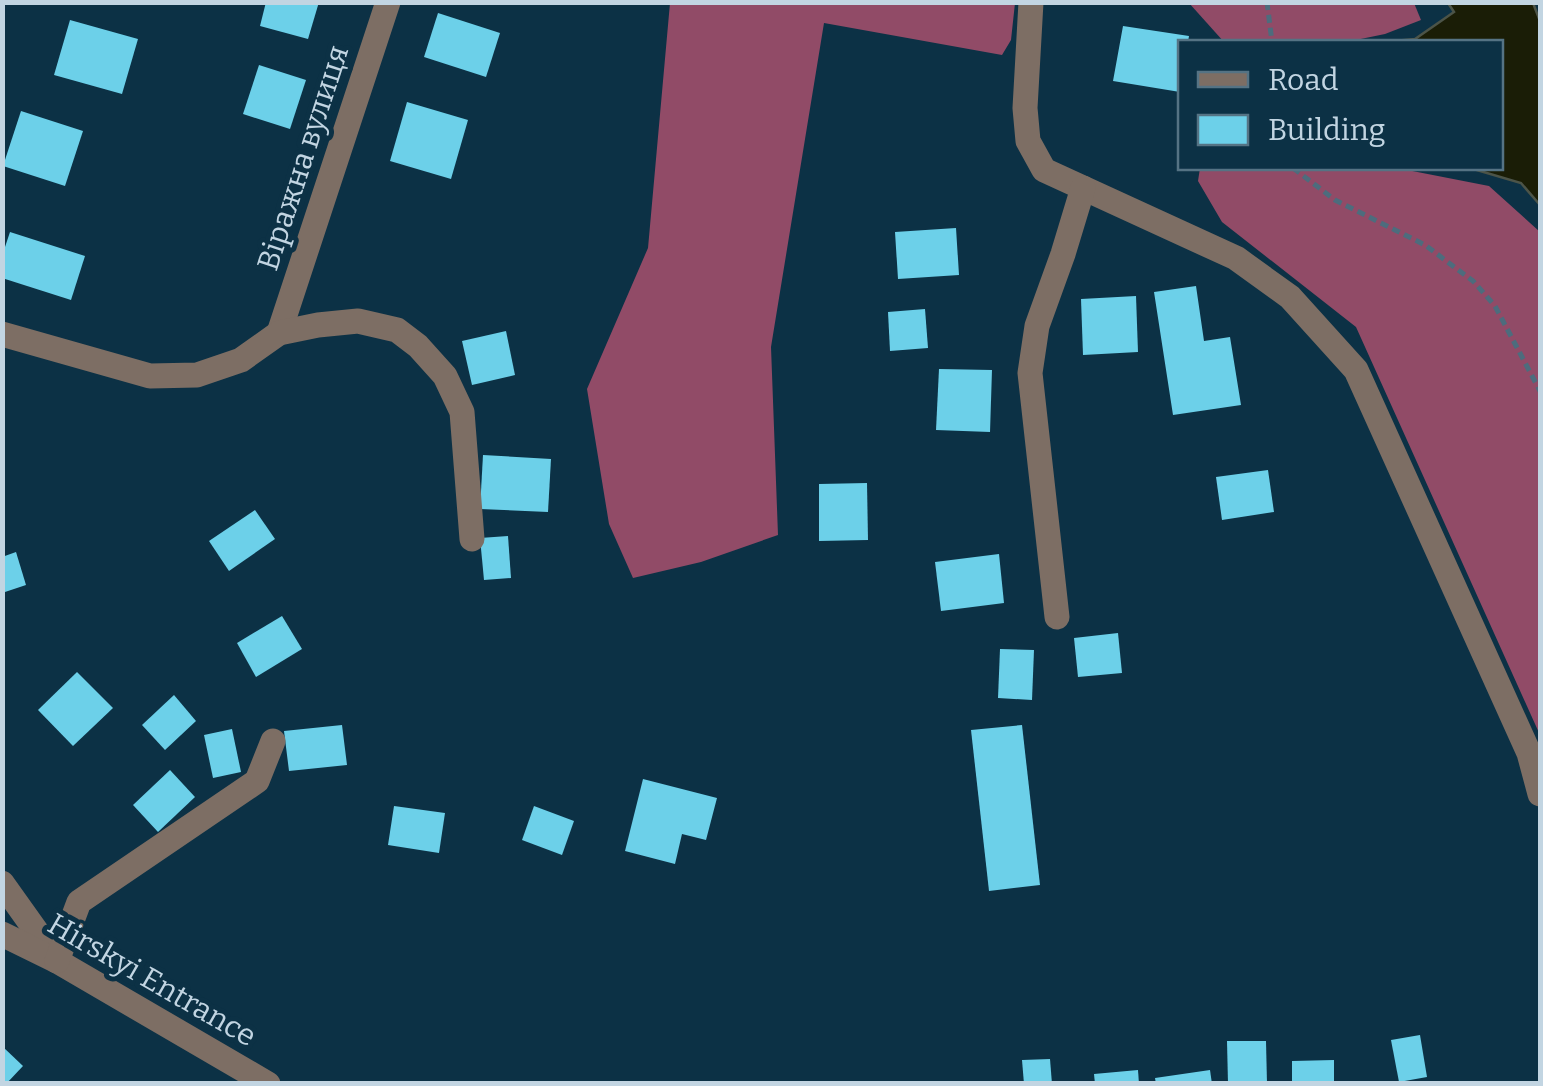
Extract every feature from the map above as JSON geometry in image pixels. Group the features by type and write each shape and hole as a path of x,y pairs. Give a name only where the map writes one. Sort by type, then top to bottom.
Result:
{"street":[{"name":"Віражна вулиця","path":"279,333 388,2"},
{"path":"1031,2 1025,108 1028,141 1044,170 1236,258 1290,297 1356,370 1529,753 1540,794"},
{"path":"1057,617 1030,373 1037,326 1084,188"},
{"path":"2,334 150,376 197,375 242,360 279,333 318,324 358,321 397,330 445,376 462,412 472,539"},
{"path":"56,960 79,902 257,781 273,740"},
{"path":"2,882 56,960"},
{"name":"Hirskyi Entrance","path":"2,934 56,960 268,1084"}],"path":[{"path":"1266,2 1272,40"},
{"path":"1295,170 1335,200 1425,245 1473,280 1495,306 1540,392"}],"shaded area":[{"path":"670,3 1015,3 1011,40 1002,55 824,23 771,347 778,535 701,562 633,578 609,524 587,389 648,248"},
{"path":"1189,3 1414,3 1421,20 1356,40 1222,40"},
{"path":"1448,3 1533,3 1540,21 1540,205 1521,183 1477,170 1503,170 1503,40 1404,40 1415,39 1454,12"},
{"path":"1200,170 1407,170 1489,186 1540,232 1540,735 1356,327 1222,222 1198,181"}],"building":[{"path":"266,2 319,2 308,39 260,26"},
{"path":"438,13 500,33 486,77 424,57"},
{"path":"70,20 138,39 122,94 54,75"},
{"path":"1123,26 1189,36 1188,40 1178,40 1178,92 1113,81"},
{"path":"259,65 306,80 290,129 243,114"},
{"path":"407,102 468,120 451,179 390,161"},
{"path":"21,111 83,131 65,186 3,166"},
{"path":"956,228 959,275 898,279 895,232"},
{"path":"10,232 85,256 71,300 2,278 2,256"},
{"path":"1196,286 1204,341 1230,337 1241,405 1173,415 1154,292"},
{"path":"1136,296 1138,352 1083,355 1081,299"},
{"path":"925,309 928,348 890,351 888,312"},
{"path":"506,331 515,375 472,385 462,341"},
{"path":"939,369 992,370 990,432 936,430"},
{"path":"483,455 551,459 548,512 480,509"},
{"path":"1268,470 1274,512 1222,520 1216,477"},
{"path":"867,483 868,540 819,541 819,484"},
{"path":"255,510 275,539 229,571 209,541"},
{"path":"508,536 511,578 484,580 480,538"},
{"path":"16,552 26,585 2,593 2,557"},
{"path":"999,554 1004,603 941,611 935,562"},
{"path":"282,616 302,649 256,677 237,643"},
{"path":"1118,633 1122,673 1078,677 1074,638"},
{"path":"1000,649 1034,650 1032,700 998,698"},
{"path":"77,672 113,708 73,746 38,710"},
{"path":"174,695 196,721 165,750 142,725"},
{"path":"342,725 347,765 289,771 284,731"},
{"path":"1022,725 1040,885 989,891 971,730"},
{"path":"232,729 241,772 213,778 204,735"},
{"path":"170,770 195,797 158,832 133,805"},
{"path":"643,779 717,798 706,840 682,834 675,864 625,851"},
{"path":"394,806 445,813 439,853 388,845"},
{"path":"534,806 574,821 562,855 522,840"},
{"path":"1420,1035 1427,1077 1399,1082 1391,1040"},
{"path":"1227,1041 1266,1041 1267,1084 1228,1084"},
{"path":"2,1046 23,1066 6,1084 2,1084"},
{"path":"1050,1059 1052,1084 1024,1084 1022,1060"},
{"path":"1334,1060 1334,1084 1292,1084 1292,1061"},
{"path":"1138,1070 1139,1084 1095,1084 1094,1074"},
{"path":"1210,1070 1212,1084 1156,1084 1155,1078"}]}
